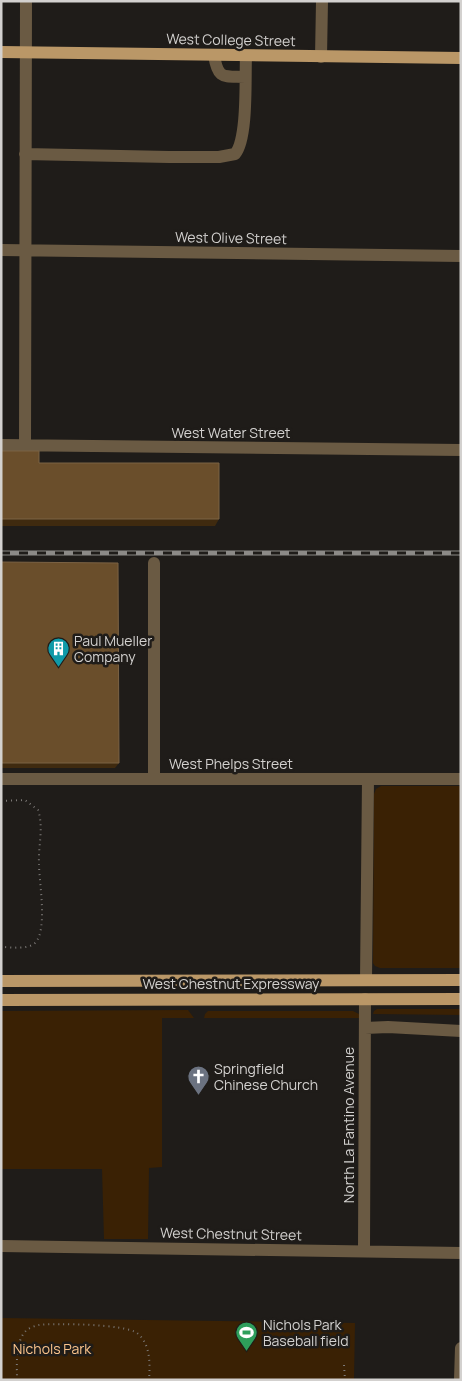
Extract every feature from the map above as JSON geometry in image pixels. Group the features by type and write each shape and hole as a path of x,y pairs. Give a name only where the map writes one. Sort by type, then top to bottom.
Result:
{"main road":[{"name":"West College Street","path":"1,52 461,58"},
{"name":"West Chestnut Expressway","path":"1,981 461,980"},
{"name":"West Chestnut Expressway","path":"1,1000 461,999"}],"street":[{"path":"25,446 26,1"},
{"path":"321,57 322,1"},
{"path":"214,55 217,70 222,75 245,78"},
{"path":"25,154 170,157 232,155 239,150 242,136 246,56"},
{"name":"West Olive Street","path":"1,250 461,256"},
{"name":"West Water Street","path":"1,445 461,450"},
{"path":"154,563 154,778"},
{"name":"West Phelps Street","path":"1,779 461,779"},
{"path":"366,980 368,779"},
{"name":"North La Fantino Avenue","path":"364,1250 365,999"},
{"path":"365,1028 388,1027 461,1031"},
{"name":"West Chestnut Street","path":"1,1246 364,1250 461,1253"},
{"path":"460,1380 461,1348"}],"path":[{"path":"1,801 25,800 38,810 41,830 39,864 41,908 40,930 36,942 28,947 1,946"},
{"path":"17,1380 19,1344 23,1334 34,1326 50,1325 104,1326 134,1331 142,1338 148,1351 149,1380"},
{"path":"344,1364 344,1380"}],"green space":[{"path":"381,786 461,786 461,968 380,968 373,963 374,794 376,789"},
{"path":"377,1009 461,1009 461,1015 373,1014"},
{"path":"188,1010 194,1018 162,1018 162,1167 149,1168 148,1239 104,1239 102,1169 1,1169 1,1011"},
{"path":"208,1011 353,1011 359,1014 360,1018 204,1018"},
{"name":"Nichols Park","path":"1,1318 355,1323 354,1380 1,1380"}],"building":[{"path":"1,451 39,451 39,463 219,463 219,519 1,519"},
{"name":"Paul Mueller Company","path":"1,562 118,563 119,763 1,763"}],"railway":[{"path":"1,553 461,553"}],"place":[{"name":"Paul Mueller Company","path":"58,668"},
{"name":"Springfield Chinese Church","path":"198,1096"},
{"name":"Nichols Park Baseball field","path":"247,1352"}]}
